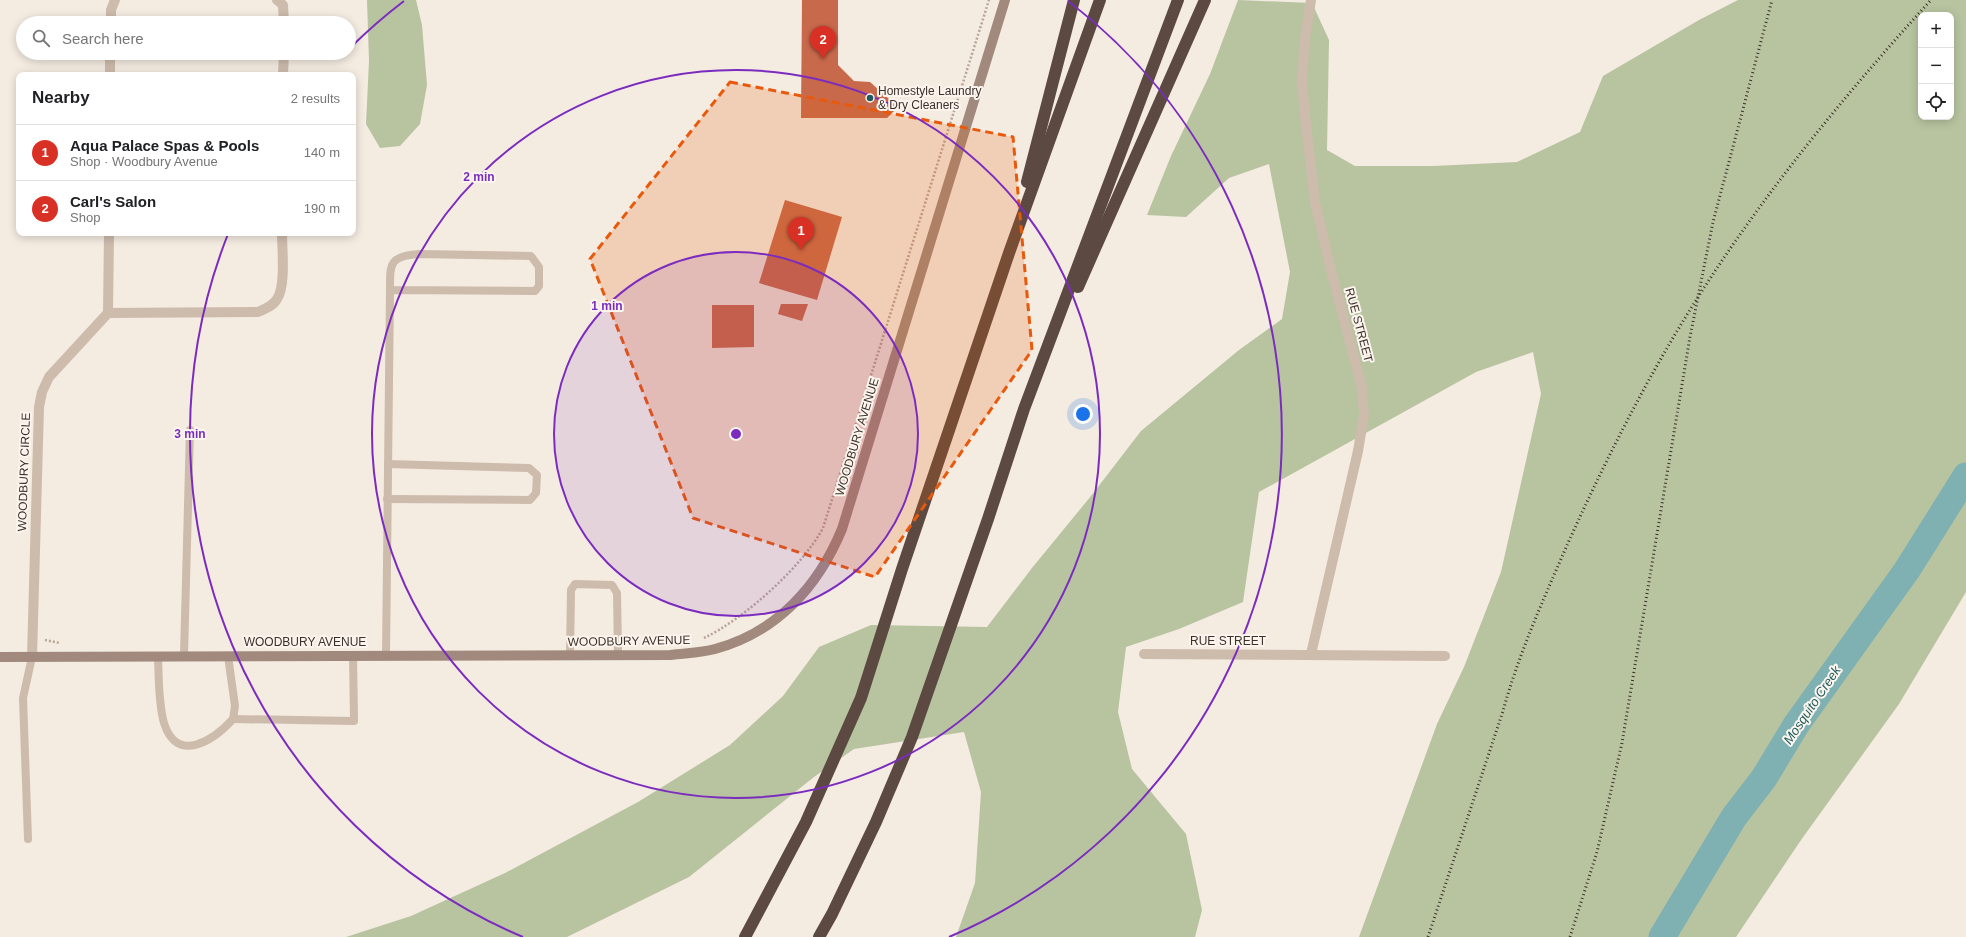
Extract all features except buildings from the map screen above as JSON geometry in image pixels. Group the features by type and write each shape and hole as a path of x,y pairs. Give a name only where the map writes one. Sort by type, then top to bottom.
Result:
{"highway":[{"path":"1009,253 1074,0"},
{"path":"745,937 806,822 861,698 902,569 1009,253 1100,0"},
{"path":"819,937 832,914 876,822 912,737 988,519 1024,409 1178,0"},
{"path":"1024,409 1205,0"}],"main road":[{"name":"WOODBURY AVENUE","path":"0,657 670,655 703,651 731,644 771,624 799,599 819,575 827,561 849,509 1005,0"}],"street":[{"path":"111,16 111,10 115,0"},
{"path":"277,0 283,5 284,16"},
{"name":"RUE STREET","path":"1311,0 1305,38 1302,82 1307,132 1316,202 1330,270 1362,388 1364,414 1358,451 1311,654"},
{"path":"110,60 110,72"},
{"path":"283,72 284,60"},
{"path":"109,236 108,312 258,312 268,308 277,300 281,288 282,236"},
{"name":"WOODBURY CIRCLE","path":"32,657 39,407 42,392 49,377 108,312"},
{"name":"RUE STREET","path":"1144,654 1445,656"}],"lane":[{"path":"386,655 390,267 396,259 405,255 531,256 540,267 540,286 535,291 390,290"},
{"path":"184,656 190,430"},
{"path":"387,499 530,500 536,493 537,475 529,468 388,464"},
{"path":"570,655 571,590 575,584 612,585 617,593 618,655"},
{"path":"233,719 354,721 353,655"},
{"path":"158,656 164,722 167,730 178,743 192,746 199,745 218,734 233,719 235,706 228,656"},
{"path":"28,839 23,698 32,657"}],"path":[{"path":"701,639 718,631 742,613 787,574 801,560 823,528 989,0"},
{"path":"33,639 67,643"}],"highlighted area":[{"path":"730,82 1013,137 1032,350 875,577 693,518 590,259"}],"green space":[{"path":"367,0 416,0 422,25 427,85 420,124 400,146 380,148 366,124 369,61"},
{"path":"1238,0 1312,3 1329,40 1327,150 1355,166 1433,166 1517,162 1580,132 1603,76 1699,20 1738,0 1966,0 1966,592 1899,704 1801,840 1736,937 1359,937 1437,724 1464,667 1501,572 1541,394 1533,352 1476,372 1259,492 1243,602 1179,629 1126,647 1118,712 1132,769 1186,834 1202,910 1195,937 956,937 975,883 981,792 964,732 854,749 814,777 689,877 567,937 346,937 411,916 505,873 638,802 730,745 783,696 819,647 871,625 987,627 1141,431 1239,350 1282,319 1290,272 1269,164 1229,178 1186,217 1147,215 1171,156 1210,74"}],"waterway":[{"name":"Mosquito Creek","path":"1662,937 1734,817 1764,778 1796,725 1907,570 1966,476"}],"railway":[{"path":"1570,937 1597,852 1622,743 1690,337 1713,222 1772,0"},
{"path":"1428,937 1509,689 1532,626 1579,519 1637,401 1692,307 1754,215 1787,170 1857,84 1931,0"}],"place":[{"name":"Carl's Salon","path":"823,59"},
{"name":"Homestyle Laundry & Dry Cleaners","path":"870,98"},
{"name":"Aqua Palace Spas & Pools","path":"801,250"}]}
